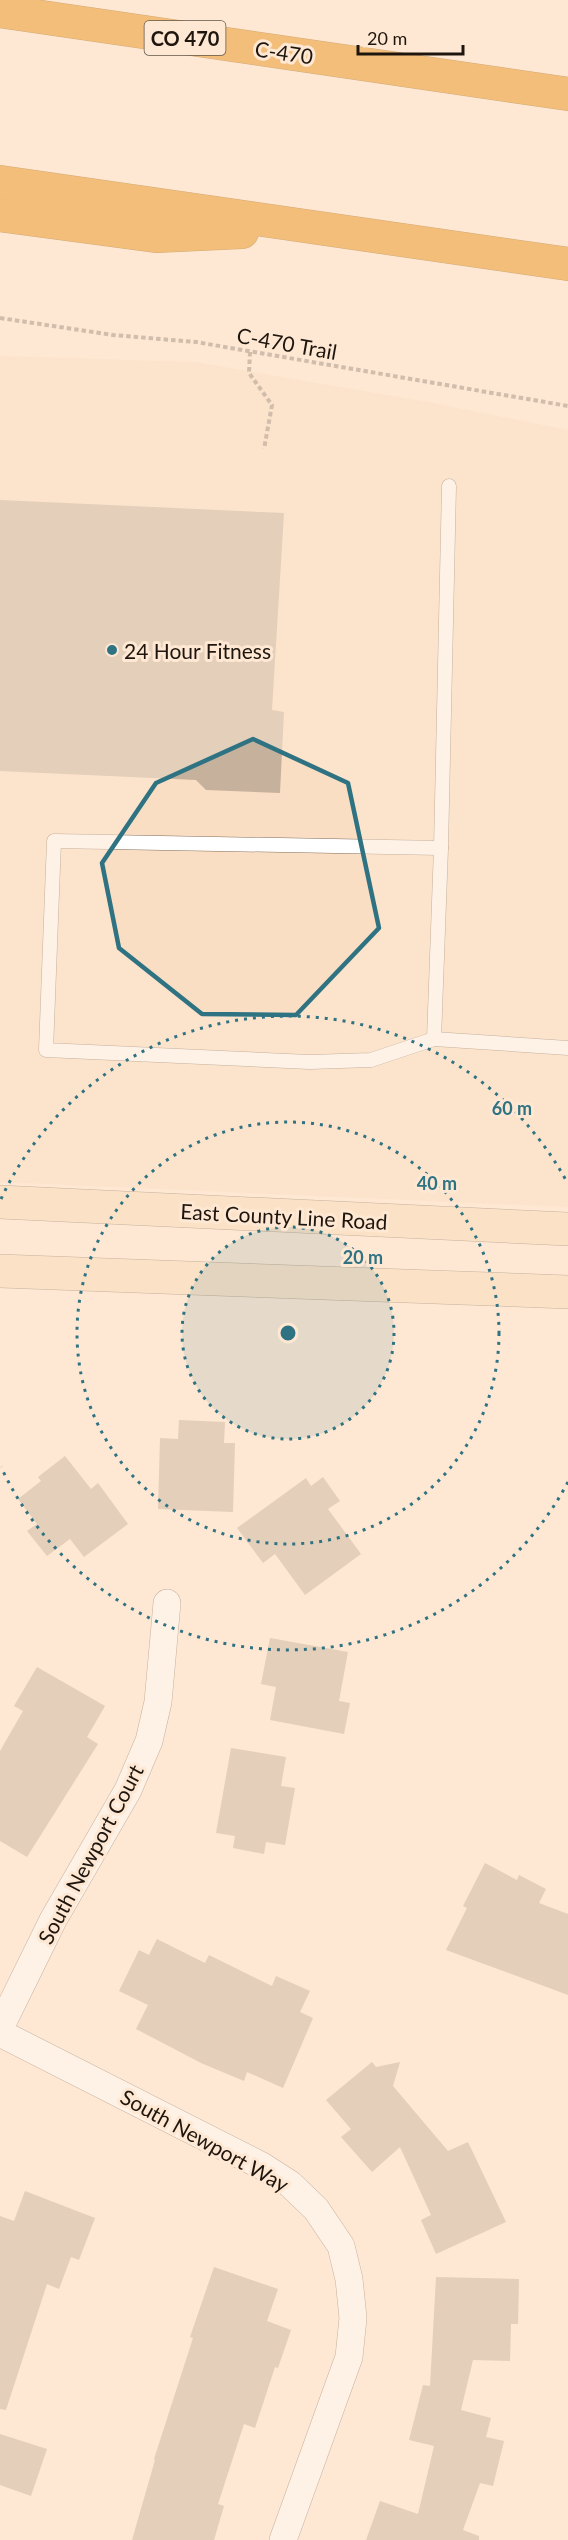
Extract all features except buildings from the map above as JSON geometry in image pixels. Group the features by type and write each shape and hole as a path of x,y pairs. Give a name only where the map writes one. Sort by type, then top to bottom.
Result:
{"highway":[{"path":"79,0 248,26 369,64"},
{"name":"C-470","path":"0,11 568,94"},
{"path":"0,182 568,264"},
{"path":"0,215 156,236 319,228"}],"main road":[{"name":"East County Line Road","path":"0,1202 568,1228"},
{"path":"0,1271 568,1292"}],"street":[{"name":"South Newport Court","path":"0,2028 53,1920 128,1791 149,1741 158,1702 167,1603"},
{"name":"South Newport Way","path":"0,2032 262,2166 281,2178 316,2209 341,2246 349,2279 353,2318 349,2357 283,2540"}],"lane":[{"path":"434,1039 441,848 449,486"},
{"path":"441,848 54,841 46,1050 329,1062 371,1060 434,1039 568,1048"}],"path":[{"name":"C-470 Trail","path":"0,318 113,335 196,342 568,406"},
{"path":"250,352 249,373 272,405 264,449"}],"highlighted area":[{"path":"253,739 348,783 379,928 296,1015 202,1014 119,948 102,863 156,783"}],"shaded area":[{"path":"0,356 195,362 433,403 568,430 568,1207 0,1182"}],"place":[{"name":"24 Hour Fitness","path":"112,650"}]}
